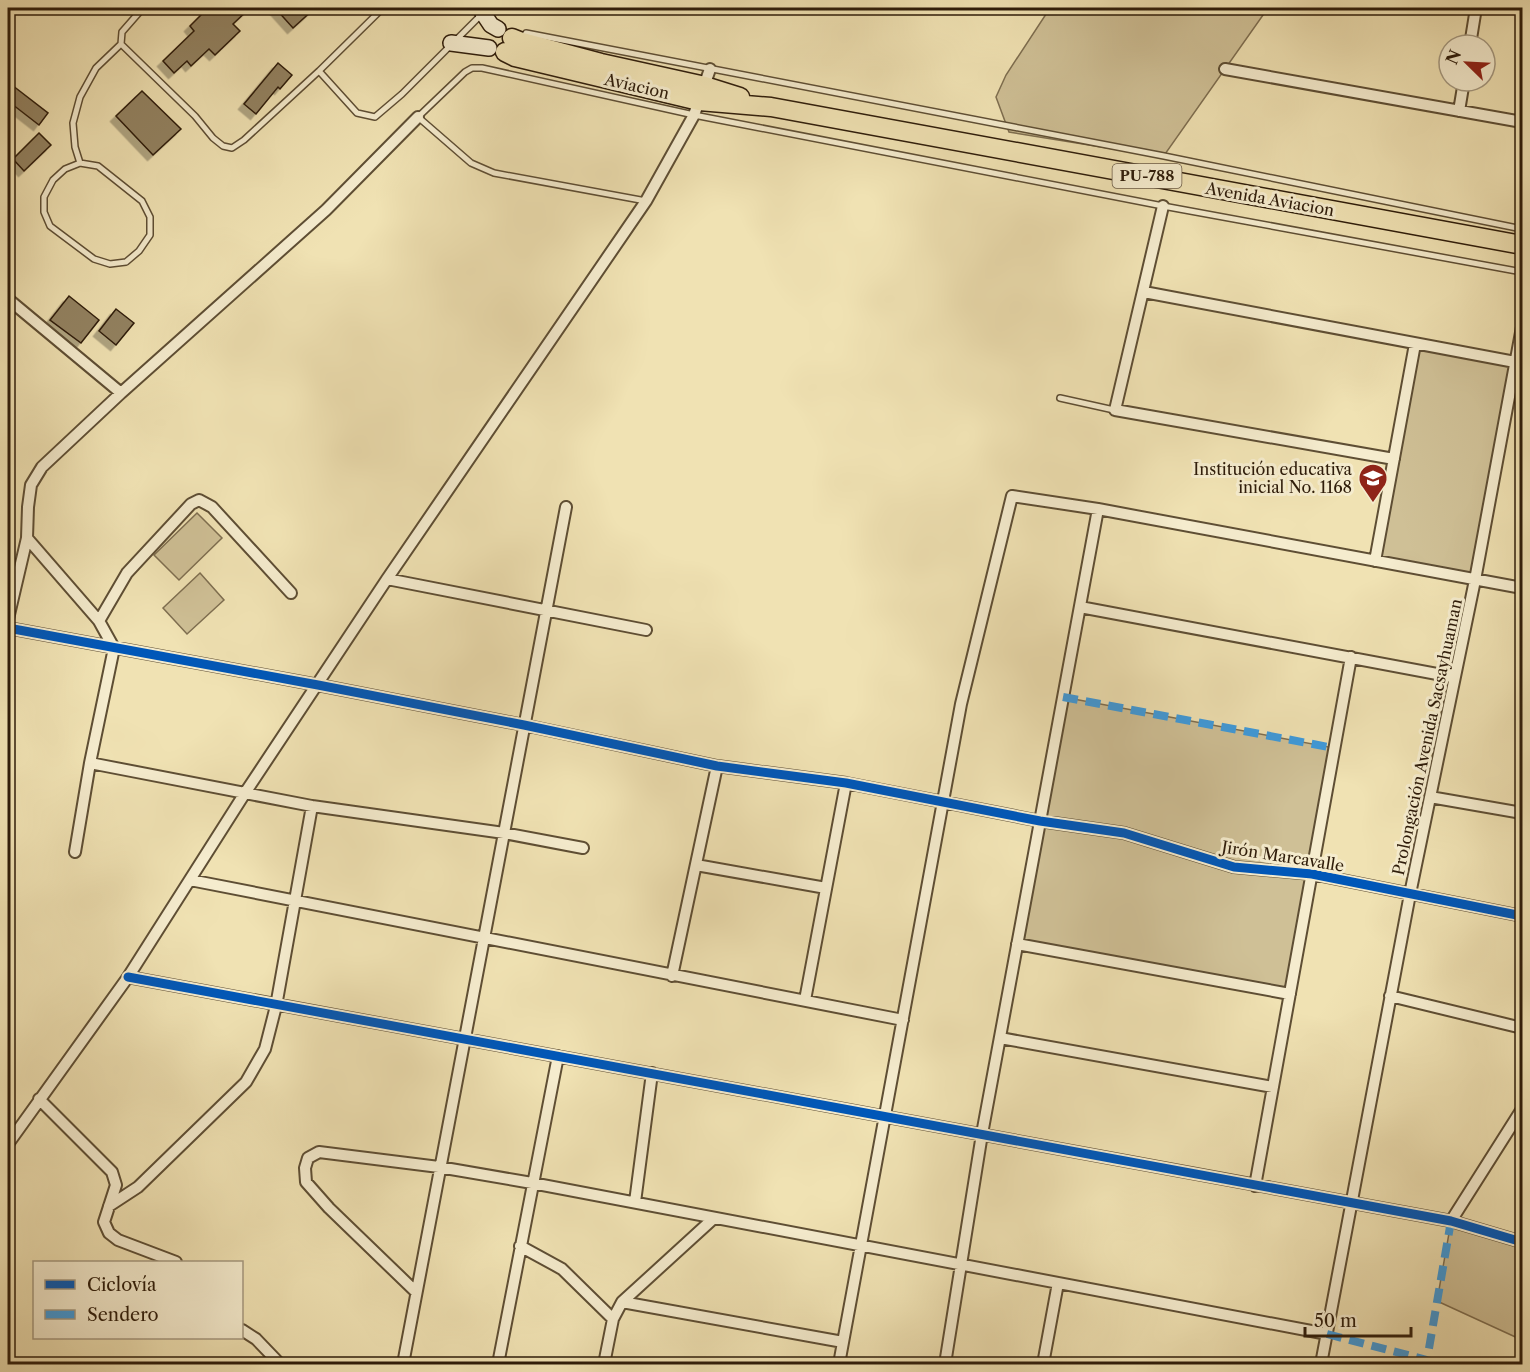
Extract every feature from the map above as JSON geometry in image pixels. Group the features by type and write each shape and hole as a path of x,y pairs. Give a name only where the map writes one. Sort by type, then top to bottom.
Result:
{"main road":[{"name":"Aviacion","path":"507,44 702,93 771,107"},
{"name":"Avenida Aviacion","path":"771,107 1522,245"}],"street":[{"path":"1472,33 1476,8"},
{"path":"485,10 491,25 507,44"},
{"name":"Aviacion","path":"452,43 507,44"},
{"path":"1225,69 1522,122"},
{"path":"8,1140 128,977 245,793 387,579 646,201 702,93"},
{"path":"1459,111 1462,93"},
{"path":"8,619 27,538 31,485 42,467 121,393 163,358 326,210 418,117"},
{"path":"1163,206 1115,410 1394,459"},
{"path":"1144,292 1515,362"},
{"path":"8,299 121,393"},
{"name":"Prolongación Avenida Sacsayhuaman","path":"1321,1365 1390,996 1475,580 1522,327"},
{"path":"1375,561 1415,344"},
{"path":"839,1365 961,704 1012,496 1098,509 1522,588"},
{"path":"99,621 127,573 191,504 199,500 212,507 291,593"},
{"path":"403,1365 566,507"},
{"path":"945,1365 982,1134 1098,509"},
{"path":"27,538 99,621 114,648 90,763 75,852"},
{"path":"387,579 646,630"},
{"path":"1080,606 1454,676"},
{"name":"Jirón Marcavalle","path":"8,628 524,725 717,766 793,778 846,783 1040,821 1124,833 1234,867 1312,874 1522,916"},
{"path":"1255,1186 1351,657"},
{"path":"90,763 312,806 504,833 583,848"},
{"path":"672,976 717,766"},
{"path":"805,1000 846,783"},
{"path":"1430,797 1522,813"},
{"path":"109,1206 138,1187 246,1082 265,1049 276,1006 312,806"},
{"path":"696,865 826,888"},
{"path":"190,880 903,1020"},
{"path":"1017,944 1290,994"},
{"path":"128,977 1450,1221 1522,1242"},
{"path":"1390,996 1522,1028"},
{"path":"1000,1038 1273,1087"},
{"path":"498,1365 558,1056"},
{"path":"634,1202 652,1073"},
{"path":"39,1099 112,1172 116,1185 104,1222 109,1233 118,1240 172,1261"},
{"path":"1450,1221 1522,1109"},
{"path":"416,1292 329,1208 306,1182 305,1167 308,1158 319,1152 439,1167 532,1183 1327,1334"},
{"path":"604,1365 614,1318 622,1302 714,1218"},
{"path":"520,1246 562,1269 614,1318"},
{"path":"1043,1365 1058,1283"},
{"path":"622,1302 843,1342"},
{"path":"243,1331 256,1339 280,1365"}],"lane":[{"path":"80,163 75,147 73,123 80,97 96,68 120,44 122,32 143,8"},
{"path":"120,44 195,116 213,138 223,146 232,148 244,140 319,71 383,8"},
{"path":"319,71 357,113 375,117 402,94 485,10"},
{"path":"507,44 526,33 702,93 1163,206 1522,272"},
{"path":"646,201 494,173 471,163 418,117 465,72 482,68 702,93 1164,156 1522,229"},
{"path":"80,163 98,166 142,201 150,217 150,235 139,251 126,262 110,264 94,259 50,226 44,213 44,197 53,180 65,170 80,163"},
{"path":"1060,398 1115,410"}],"shaded area":[{"path":"1050,8 1268,8 1163,157 1009,132 996,97 1006,75"},
{"path":"1415,344 1515,362 1475,580 1375,561"},
{"path":"197,513 222,538 179,580 154,555"},
{"path":"200,573 224,600 187,634 163,608"},
{"path":"1063,697 1334,748 1290,994 1017,944"},
{"path":"1451,1222 1522,1243 1522,1340 1437,1301"}],"building":[{"path":"208,8 250,8 233,24 240,31 215,55 209,49 191,66 187,61 174,73 163,61 194,31 190,26"},
{"path":"275,8 315,8 293,28"},
{"path":"278,63 292,75 280,89 278,87 256,114 244,104"},
{"path":"8,82 48,113 39,125 8,101"},
{"path":"142,91 181,129 153,155 116,116"},
{"path":"39,133 51,145 24,171 13,159"},
{"path":"69,296 99,320 81,343 50,320"},
{"path":"116,309 134,323 116,345 99,331"}],"marked path":[{"path":"1063,697 1334,748"},
{"path":"1327,1334 1427,1360 1451,1221"}],"cycle path":[{"path":"8,628 524,725 717,766 846,783 1040,821 1124,833 1234,867 1312,874 1522,916"},
{"path":"128,977 1451,1221 1522,1242"}],"place":[{"name":"Institución educativa inicial No. 1168","path":"1373,504"}]}
